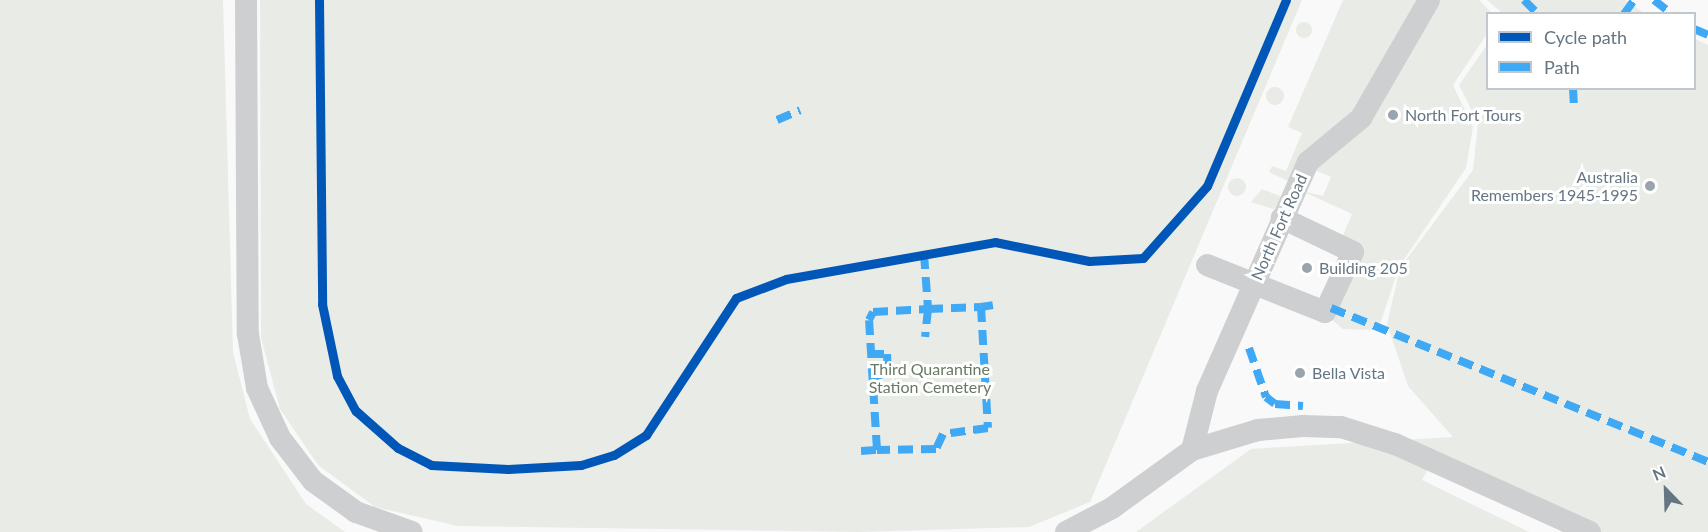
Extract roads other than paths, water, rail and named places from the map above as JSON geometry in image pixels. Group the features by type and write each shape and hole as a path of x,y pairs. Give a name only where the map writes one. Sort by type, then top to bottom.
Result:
{"street":[{"path":"246,0 248,334 257,388 280,438 313,481 356,512 412,532"},
{"name":"North Fort Road","path":"1192,450 1207,391 1308,162 1361,118 1429,0"},
{"path":"1207,265 1325,312 1353,258 1350,248 1282,218"},
{"path":"1066,532 1112,508 1192,450 1258,430 1341,427 1395,444 1590,532"}],"place":[{"name":"North Fort Tours","path":"1393,115"},
{"name":"Australia Remembers 1945-1995","path":"1650,186"},
{"name":"Building 205","path":"1307,268"},
{"name":"Bella Vista","path":"1300,373"}],"park label":[{"name":"Third Quarantine Station Cemetery","path":"930,378"}]}
